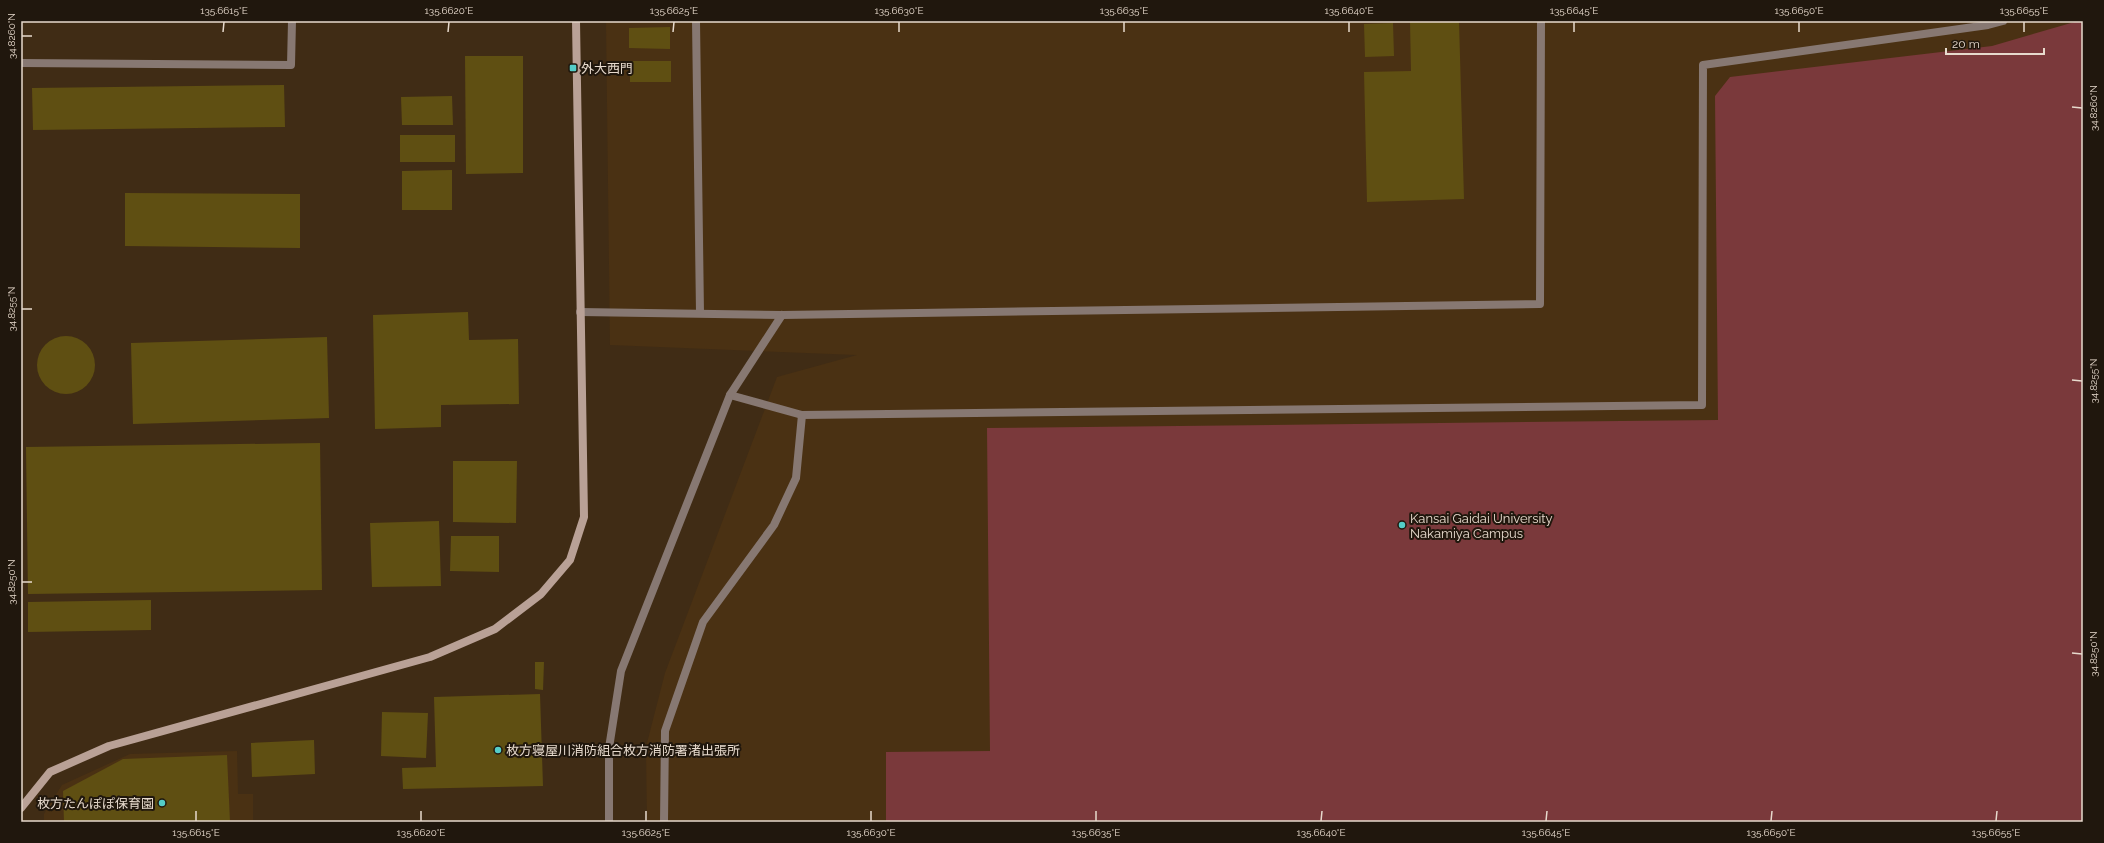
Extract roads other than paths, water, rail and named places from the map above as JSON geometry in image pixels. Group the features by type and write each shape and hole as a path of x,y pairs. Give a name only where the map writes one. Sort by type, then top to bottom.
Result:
{"street":[{"path":"21,63 291,65 292,21"},
{"path":"21,808 50,772 109,746 430,657 494,629 541,594 570,560 584,517 576,21"},
{"path":"696,21 700,313"},
{"path":"580,312 782,315 1540,304 1541,21"},
{"path":"730,395 802,415 1702,405 1703,65 1988,25 2003,21"},
{"path":"609,822 609,748 621,671 730,395 782,315"},
{"path":"664,822 665,731 703,622 774,524 796,478 802,415"}],"place":[{"name":"外大西門","path":"573,68"},
{"name":"Kansai Gaidai University Nakamiya Campus","path":"1402,525"},
{"name":"枚方寝屋川消防組合枚方消防署渚出張所","path":"498,750"},
{"name":"枚方たんぽぽ保育園","path":"162,803"}]}
